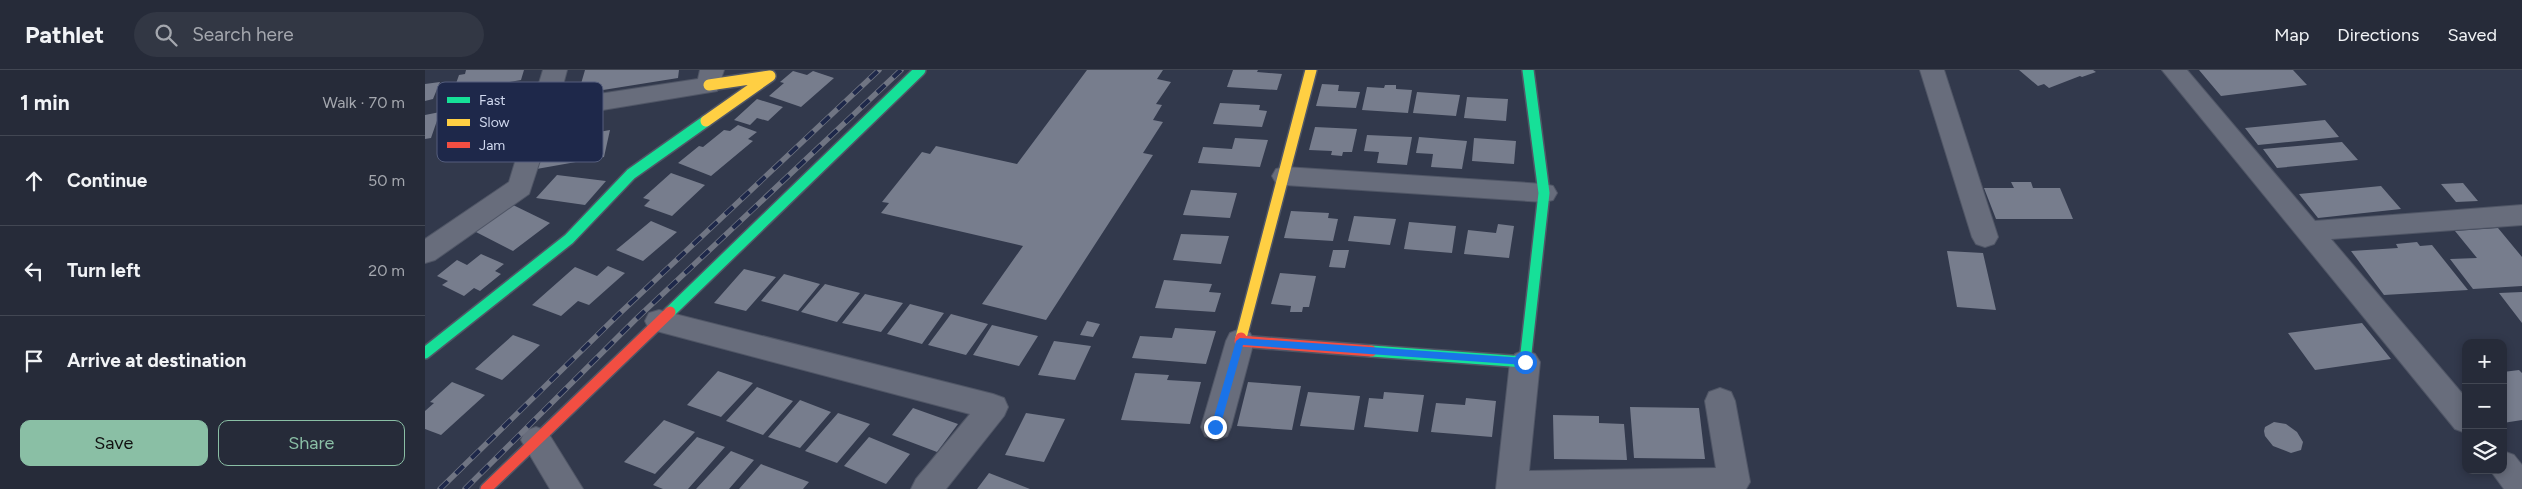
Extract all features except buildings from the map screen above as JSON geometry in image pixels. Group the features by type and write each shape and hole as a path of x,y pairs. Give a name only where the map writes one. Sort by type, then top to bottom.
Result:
{"street":[{"path":"486,489 920,70"},
{"path":"1215,427 1285,176 1311,70"},
{"path":"1528,70 1544,193 1512,487 1734,482 1720,401"},
{"path":"1932,70 1985,237"},
{"path":"2174,70 2462,415"},
{"path":"603,99 710,77 772,73"},
{"path":"425,352 569,239 631,174 772,73"},
{"path":"425,253 461,226 520,187 528,162"},
{"path":"1285,176 1544,193"},
{"path":"2308,231 2522,216"},
{"path":"659,322 993,407 927,489"},
{"path":"1240,341 1525,362"},
{"path":"536,440 567,489"},
{"path":"2507,470 2522,487"}],"railway":[{"path":"440,489 619,314 879,70"},
{"path":"465,489 635,320 901,70"}],"traffic: fast":[{"path":"670,312 920,70"},
{"path":"1371,351 1525,362 1544,193 1528,70"},
{"path":"425,353 569,239 631,174 706,121"}],"traffic: slow":[{"path":"1241,338 1311,70"},
{"path":"706,121 770,76 709,85"}],"traffic: jam":[{"path":"486,489 670,312"},
{"path":"1241,338 1240,341 1371,351"}],"route":[{"path":"1215,427 1240,341 1525,362"}]}
